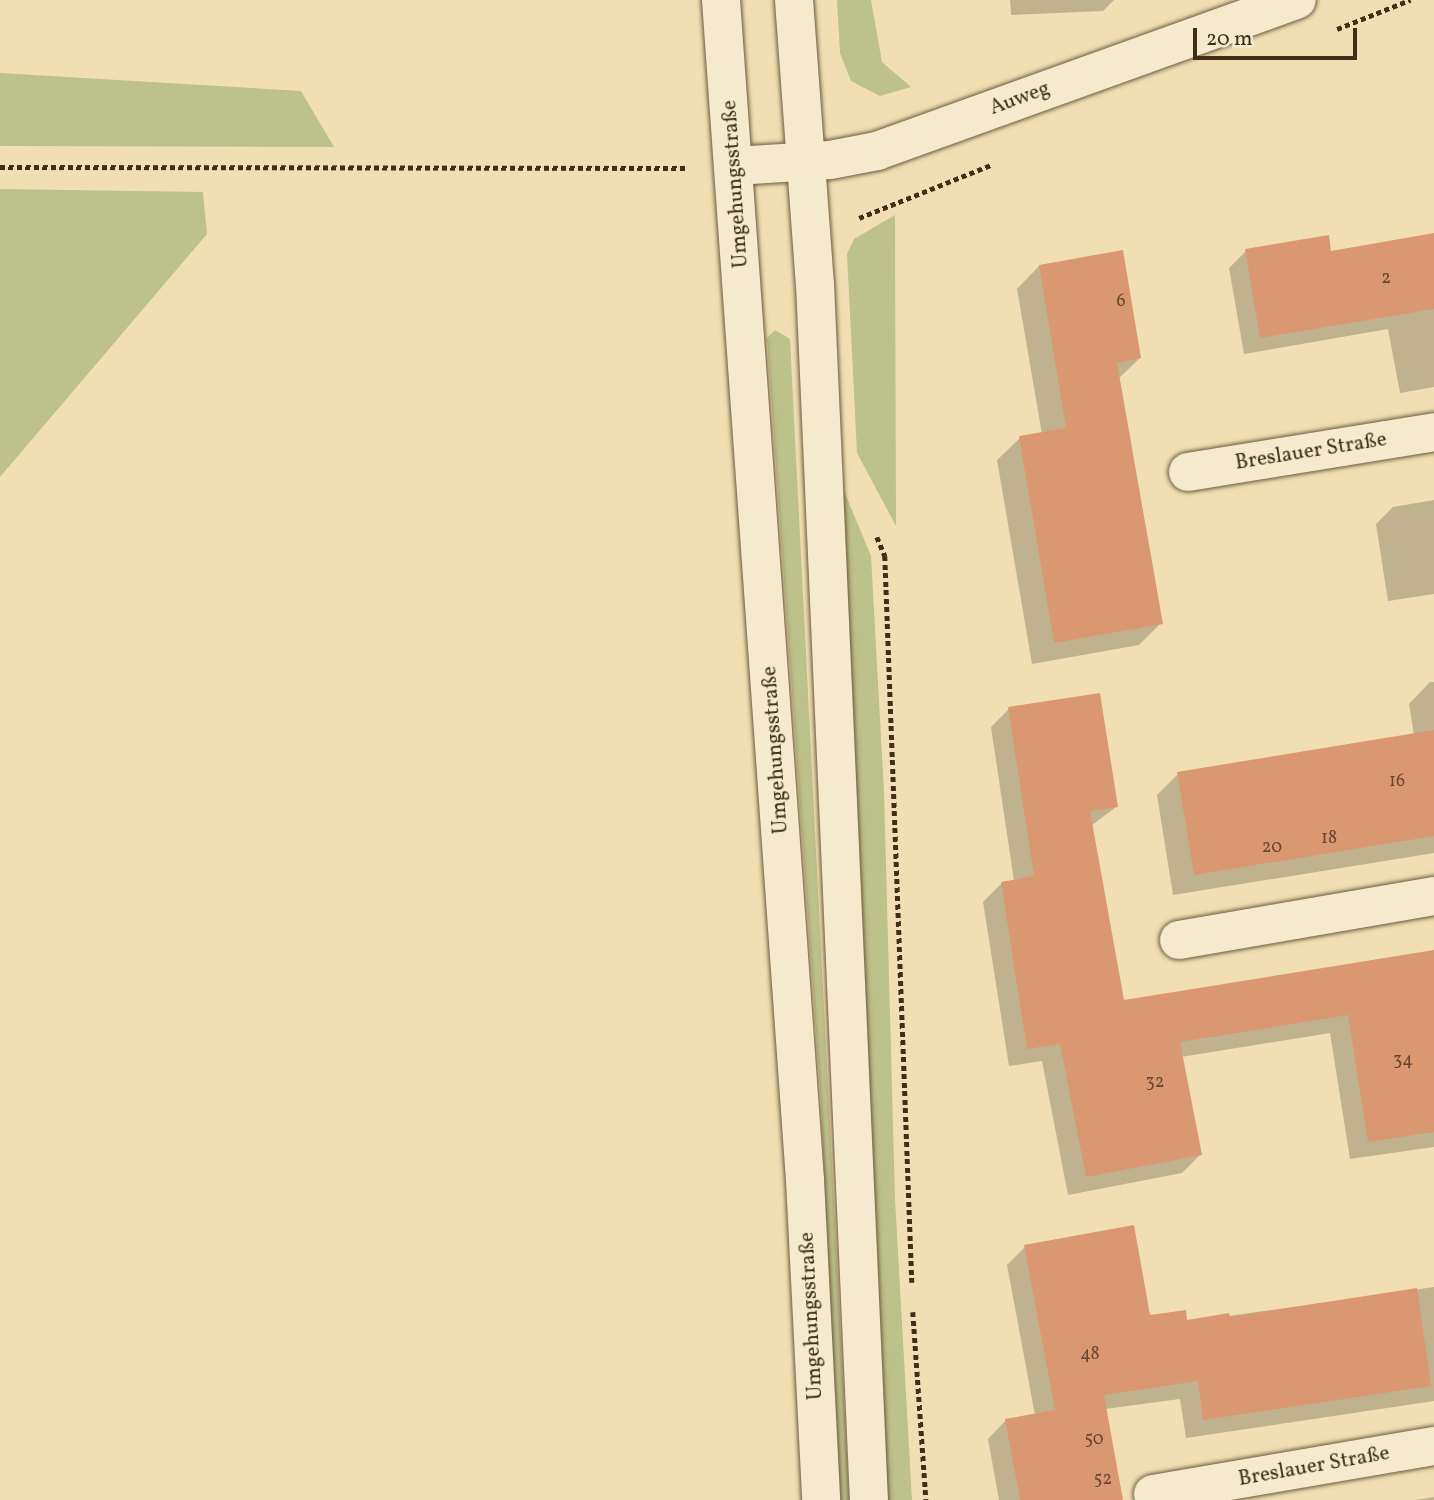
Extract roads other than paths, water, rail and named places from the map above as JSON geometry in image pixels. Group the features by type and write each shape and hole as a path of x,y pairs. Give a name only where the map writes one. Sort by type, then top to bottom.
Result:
{"street":[{"name":"Umgehungsstraße","path":"721,0 735,166 804,1166 821,1500"},
{"path":"794,0 834,671 869,1500"},
{"name":"Auweg","path":"735,166 804,162 877,151 1204,15 1297,0"},
{"name":"Breslauer Straße","path":"1188,472 1434,432"},
{"path":"1179,940 1434,896"},
{"name":"Breslauer Straße","path":"1153,1494 1434,1446"}]}
